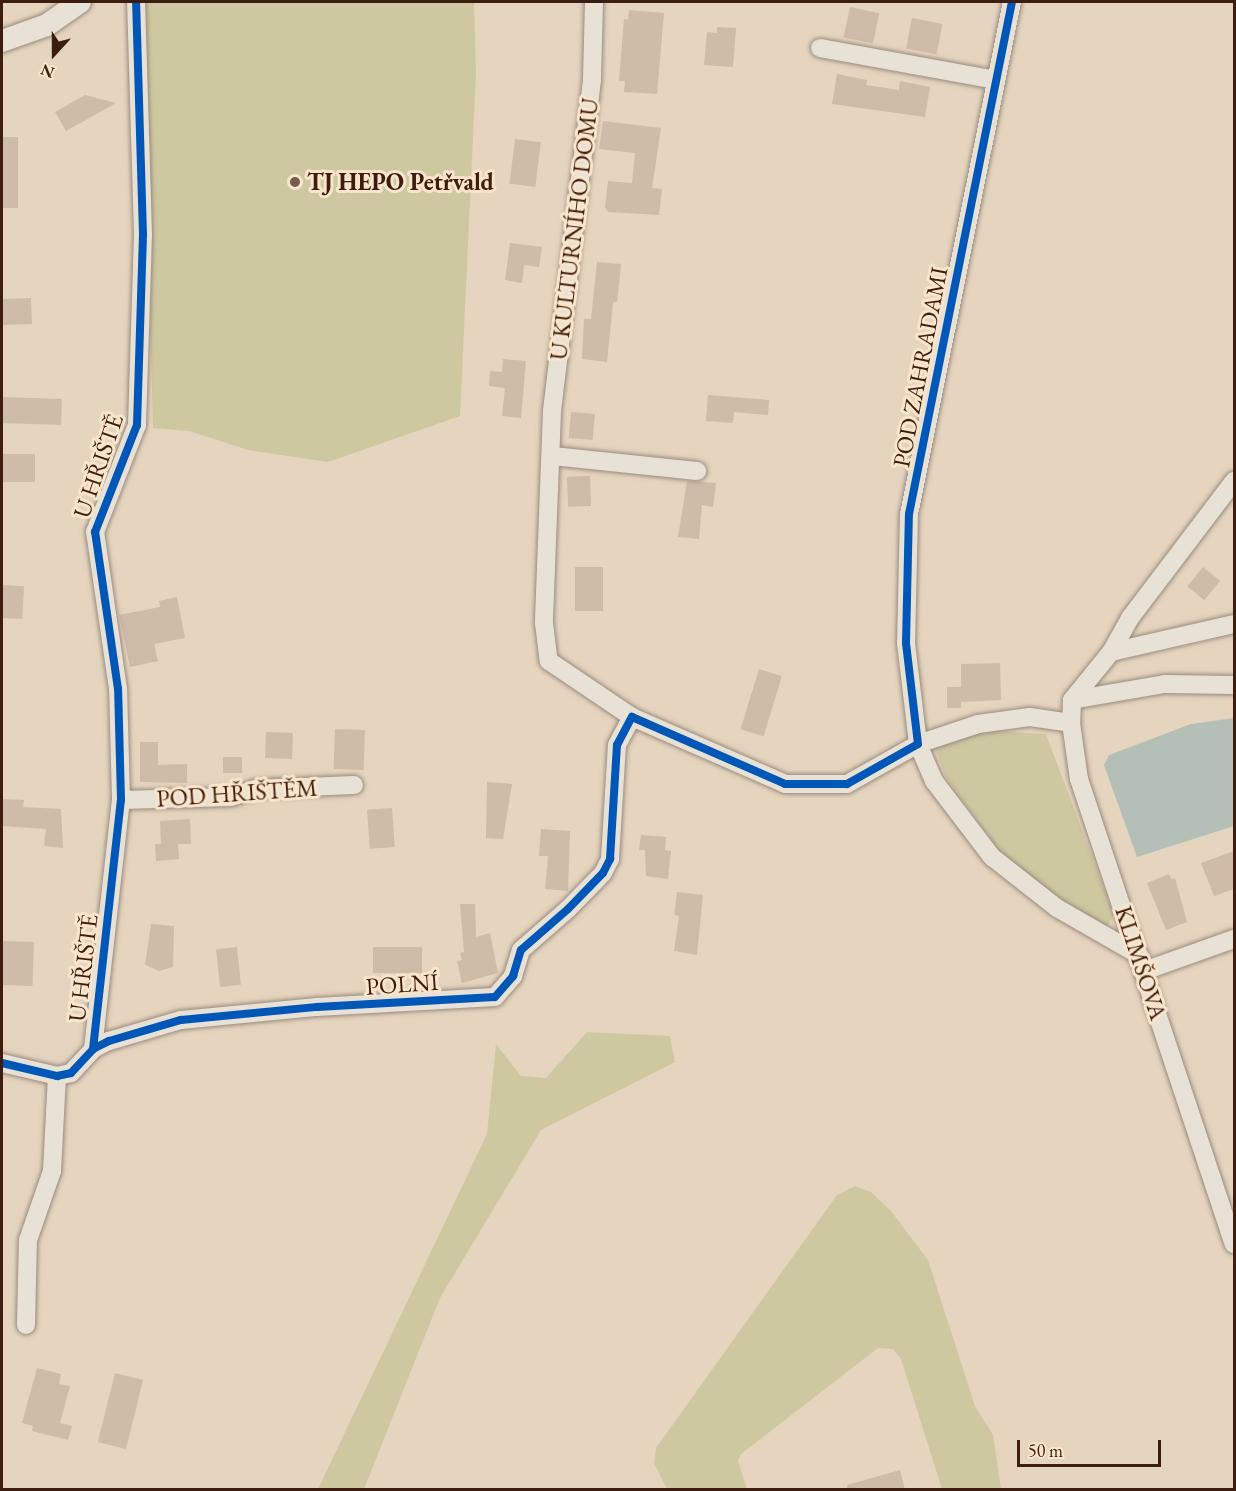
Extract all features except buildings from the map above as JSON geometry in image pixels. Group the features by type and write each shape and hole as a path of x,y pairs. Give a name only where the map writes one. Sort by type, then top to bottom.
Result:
{"street":[{"path":"2,41 47,24 80,2"},
{"name":"U HŘIŠTĚ","path":"93,1049 121,800 118,689 95,532 137,425 143,235 136,2"},
{"name":"U KULTURNÍHO DOMU","path":"594,2 592,80 552,411 544,623 549,661 632,717 785,784 847,783 918,744 978,724 1030,717 1071,723"},
{"name":"POD ZAHRADAMI","path":"1012,2 909,514 906,642 918,744 934,781 992,857 1057,908 1142,963"},
{"path":"820,48 996,80"},
{"path":"552,456 697,471"},
{"path":"1072,700 1111,652 1130,618 1234,481"},
{"path":"1111,652 1234,624"},
{"path":"1072,700 1165,684 1234,685"},
{"name":"KLIMŠOVA","path":"1072,700 1071,723 1079,779 1231,1220 1234,1244"},
{"name":"POLNÍ","path":"57,1076 71,1073 82,1064 93,1049 131,1032 181,1020 317,1007 495,997 513,976 521,950 568,909 603,873 610,859 617,745 632,717"},
{"name":"POD HŘIŠTĚM","path":"121,800 231,797 255,789 354,785"},
{"path":"1142,963 1234,939"},
{"path":"2,1063 57,1076 52,1171 28,1240 26,1325"}],"shaded area":[{"path":"142,2 474,2 476,73 460,416 328,462 248,450 189,431 153,428"},
{"path":"1234,718 1234,826 1137,857 1104,765 1109,755 1191,724"},
{"path":"982,730 1046,734 1114,915 1106,928 1056,897 998,849 946,777 935,748"},
{"path":"587,1032 670,1036 675,1062 541,1130 440,1298 364,1489 318,1489 487,1134 496,1044 521,1076 546,1078"},
{"path":"855,1186 871,1192 891,1211 928,1260 975,1406 993,1435 1001,1489 942,1489 901,1359 893,1349 878,1348 741,1454 738,1461 747,1489 667,1489 654,1463 656,1448 837,1195"}],"cycle path":[{"path":"93,1049 121,800 118,689 95,532 137,425 143,235 136,2"},
{"path":"2,1063 57,1076 71,1073 93,1049 109,1041 181,1020 317,1007 495,997 513,976 521,950 568,909 603,873 610,859 617,745 632,717 785,784 847,784 918,744 906,643 909,514 1012,2"}],"place":[{"name":"TJ HEPO Petřvald","path":"295,182"}]}
